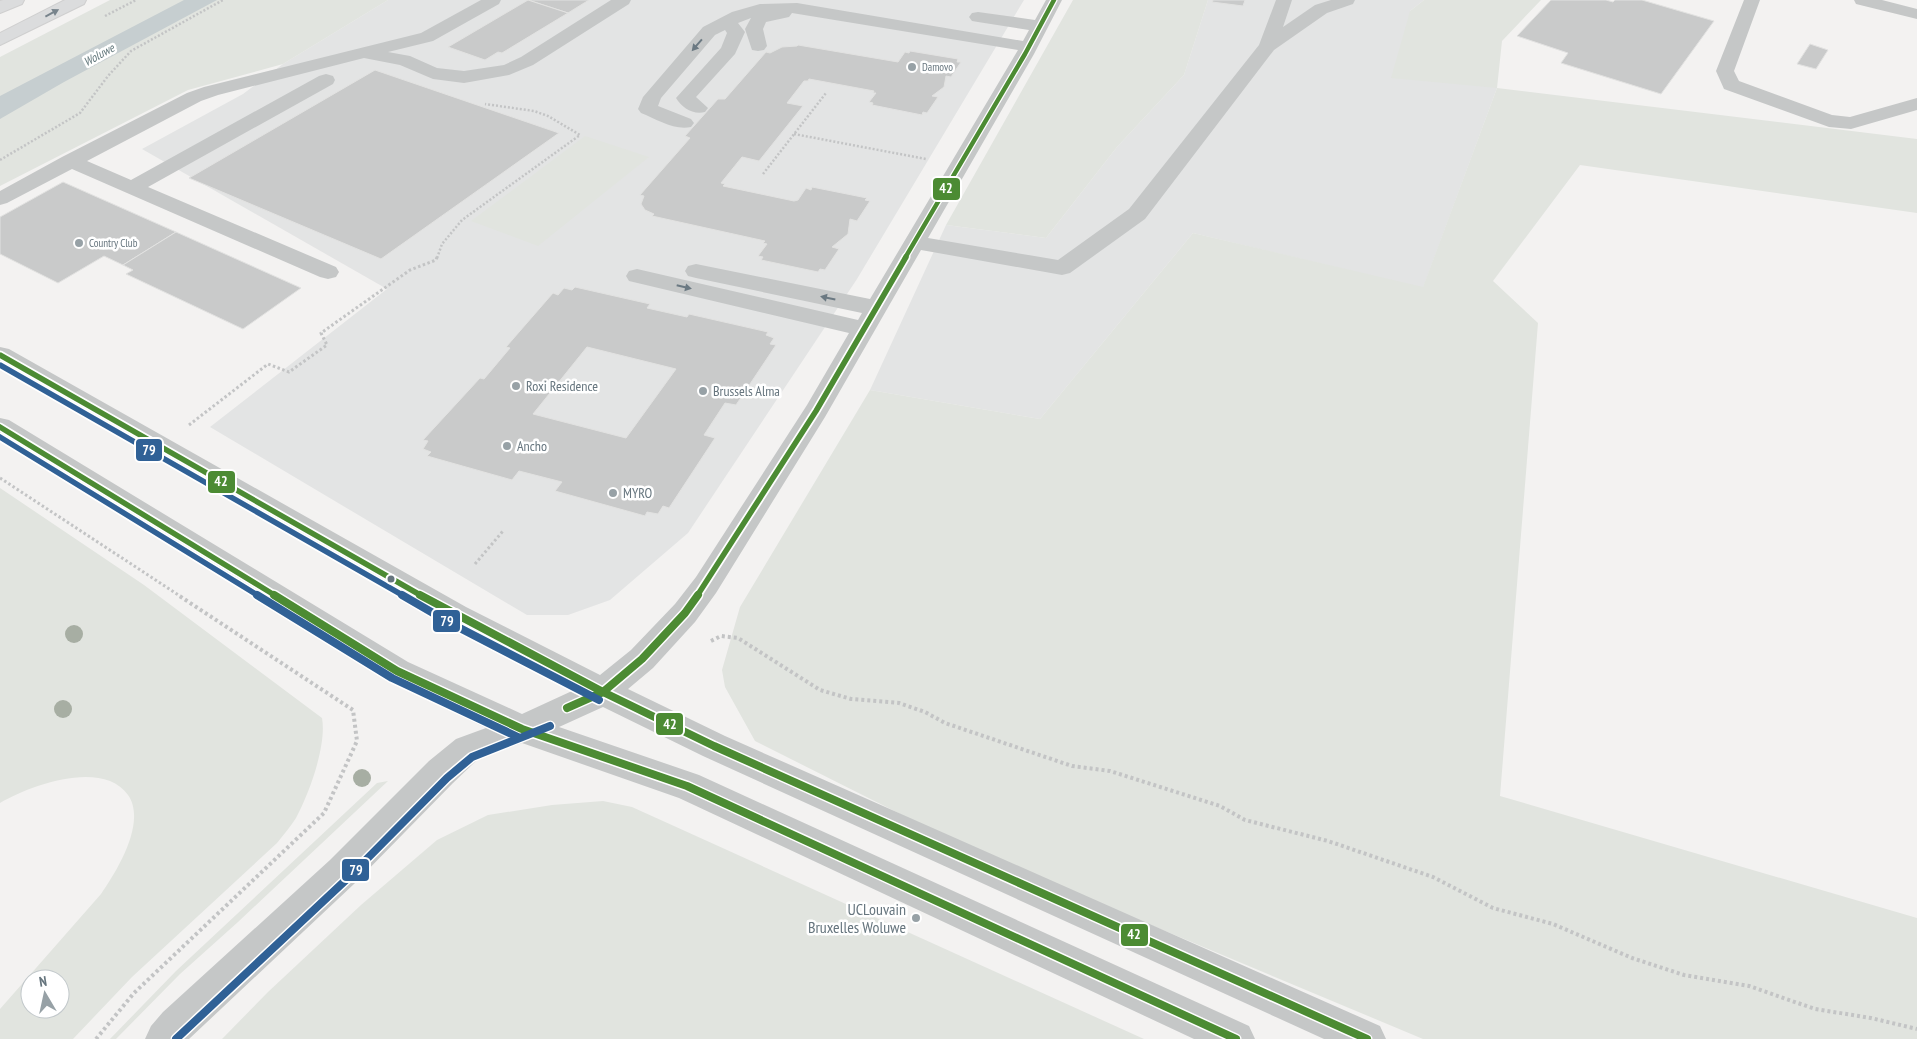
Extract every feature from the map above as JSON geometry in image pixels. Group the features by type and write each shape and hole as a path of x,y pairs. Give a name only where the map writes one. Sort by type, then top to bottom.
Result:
{"highway":[{"path":"0,8 16,0"},
{"path":"0,40 78,0"}],"street":[{"path":"0,199 69,161 194,97 211,91 427,37 493,0"},
{"path":"362,54 404,60 433,73 464,77 509,70 528,61 623,0"},
{"path":"989,0 976,20 1040,26"},
{"path":"164,1039 176,1025 342,872 441,772 467,750 522,729 603,692 642,659 685,613 706,585 816,410 1027,50 1054,0"},
{"path":"1268,46 1284,0"},
{"path":"915,242 1062,268 1137,214 1268,46 1321,9 1347,0"},
{"path":"1752,0 1725,71 1732,85 1829,121 1850,123 1917,104"},
{"path":"1862,0 1917,14"},
{"path":"684,123 648,109 652,97 709,31 728,23 738,16 766,8 791,8 1027,50"},
{"path":"758,46 754,29 760,19 791,8"},
{"path":"698,108 685,98 729,50 736,32 728,23"},
{"path":"133,187 326,80"},
{"path":"69,161 328,272"},
{"path":"864,329 643,269 876,308"},
{"path":"0,355 456,616 603,692 714,746 1367,1039"},
{"path":"0,427 397,671 522,729 687,786 1236,1039"}],"path":[{"path":"0,160 80,113 108,76 131,51 223,0"},
{"path":"763,174 826,93"},
{"path":"161,447 268,364 289,372 327,345 321,333 410,270 436,260 442,244 462,220 580,135 550,118 529,110 501,109 483,103"},
{"path":"794,134 959,166"},
{"path":"0,478 354,710 357,741 324,813 134,993 96,1039"},
{"path":"475,564 503,531"},
{"path":"721,636 738,638 820,690 851,699 900,703 925,712 945,723 1072,766 1110,771 1220,806 1245,820 1328,841 1433,877 1493,908 1553,924 1632,958 1684,975 1750,986 1815,1008 1917,1029"}],"shaded area":[{"path":"110,0 388,0 283,64 188,90 0,186 0,57"},
{"path":"388,0 1024,0 857,279 688,533 610,600 568,615 527,615 210,427 387,289 142,149 243,94 283,64"},
{"path":"1073,0 1208,0 1184,75 1117,147 1046,238 946,225"},
{"path":"1208,0 1424,0 1410,11 1497,88 1423,288 1193,233 1040,419 870,390 946,225 1046,238 1117,147 1184,75"},
{"path":"1424,0 1541,0 1502,41 1497,88 1391,78 1410,11"},
{"path":"1497,88 1917,139 1917,213 1580,165 1493,281 1538,323 1500,796 1917,918 1917,1039 1423,1039 972,850 755,741 725,687 722,670 740,607 870,390 1040,419 1193,233 1423,287"},
{"path":"585,136 649,157 538,246 471,221"},
{"path":"0,488 144,585 322,718 322,742 316,769 301,808 290,827 277,843 132,977 73,1039 0,1039 0,1009 20,986 20,1019 70,1019 70,969 35,969 101,894 115,873 128,846 132,832 133,806 128,795 117,784 102,779 84,777 47,783 0,803"},
{"path":"388,781 180,974 116,1039 110,1039 176,971 377,783"},
{"path":"603,801 632,807 1144,1039 222,1039 268,992 361,905 437,840 488,815 552,805"}],"water":[{"name":"Woluwe","path":"184,0 217,0 64,82 0,119 0,96"}],"building":[{"path":"528,0 589,0 568,13"},
{"path":"528,0 568,13 502,53 498,52 485,60 448,47"},
{"path":"1213,0 1245,0 1243,6 1212,2"},
{"path":"1551,0 1606,0 1613,2 1615,0 1642,0 1714,21 1661,94 1561,63 1568,53 1517,36"},
{"path":"1810,44 1828,50 1816,69 1797,64"},
{"path":"798,45 898,62 905,52 909,53 910,51 958,59 957,62 961,62 951,77 946,76 944,87 932,96 938,97 927,113 923,112 922,115 872,105 873,103 869,102 876,93 873,93 874,91 809,79 804,81 787,103 803,106 759,161 742,157 721,183 725,184 723,186 794,201 798,200 806,188 811,190 812,187 867,198 865,200 870,201 857,221 850,219 848,234 832,247 839,249 825,270 820,269 818,272 761,260 763,257 758,256 767,244 763,243 765,241 652,216 654,214 645,210 641,204 644,196 640,195 690,138 685,136 718,99 725,99 766,52 770,53 782,47"},
{"path":"375,70 559,133 381,259 189,178"},
{"name":"Country Club","path":"63,182 176,232 123,265 104,256 58,283 0,254 0,217"},
{"name":"Country Club","path":"176,232 301,288 243,329 126,274 133,270 123,265"},
{"name":"Brussels Alma","path":"575,287 650,304 647,308 687,317 689,314 768,332 766,335 774,338 770,344 776,345 736,405 725,403 704,435 715,438 669,508 663,506 658,514 647,512 645,516 555,491 562,482 519,471 512,480 427,456 431,452 423,449 428,441 423,440 480,378 484,379 510,348 506,347 553,293 558,295 564,288 572,290","holes":["587,347 676,369 626,438 533,414"]}],"transit line":[{"name":"42","path":"567,708 603,692 642,659 685,613 706,585 816,411 1025,54 1054,0"},
{"name":"42","path":"0,355 456,616 603,692 714,746 1367,1039"},
{"name":"79","path":"0,365 452,624 599,700"},
{"name":"42","path":"0,427 397,671 522,729 687,786 1236,1039"},
{"name":"79","path":"0,437 392,678 518,737"},
{"name":"79","path":"176,1039 348,878 447,778 472,757 550,726"}],"place":[{"name":"Damovo","path":"912,67"},
{"name":"Country Club","path":"79,243"},
{"name":"Roxi Residence","path":"516,386"},
{"name":"Brussels Alma","path":"703,391"},
{"name":"Ancho","path":"507,446"},
{"name":"MYRO","path":"613,493"},
{"name":"UCLouvain Bruxelles Woluwe","path":"916,918"}]}
